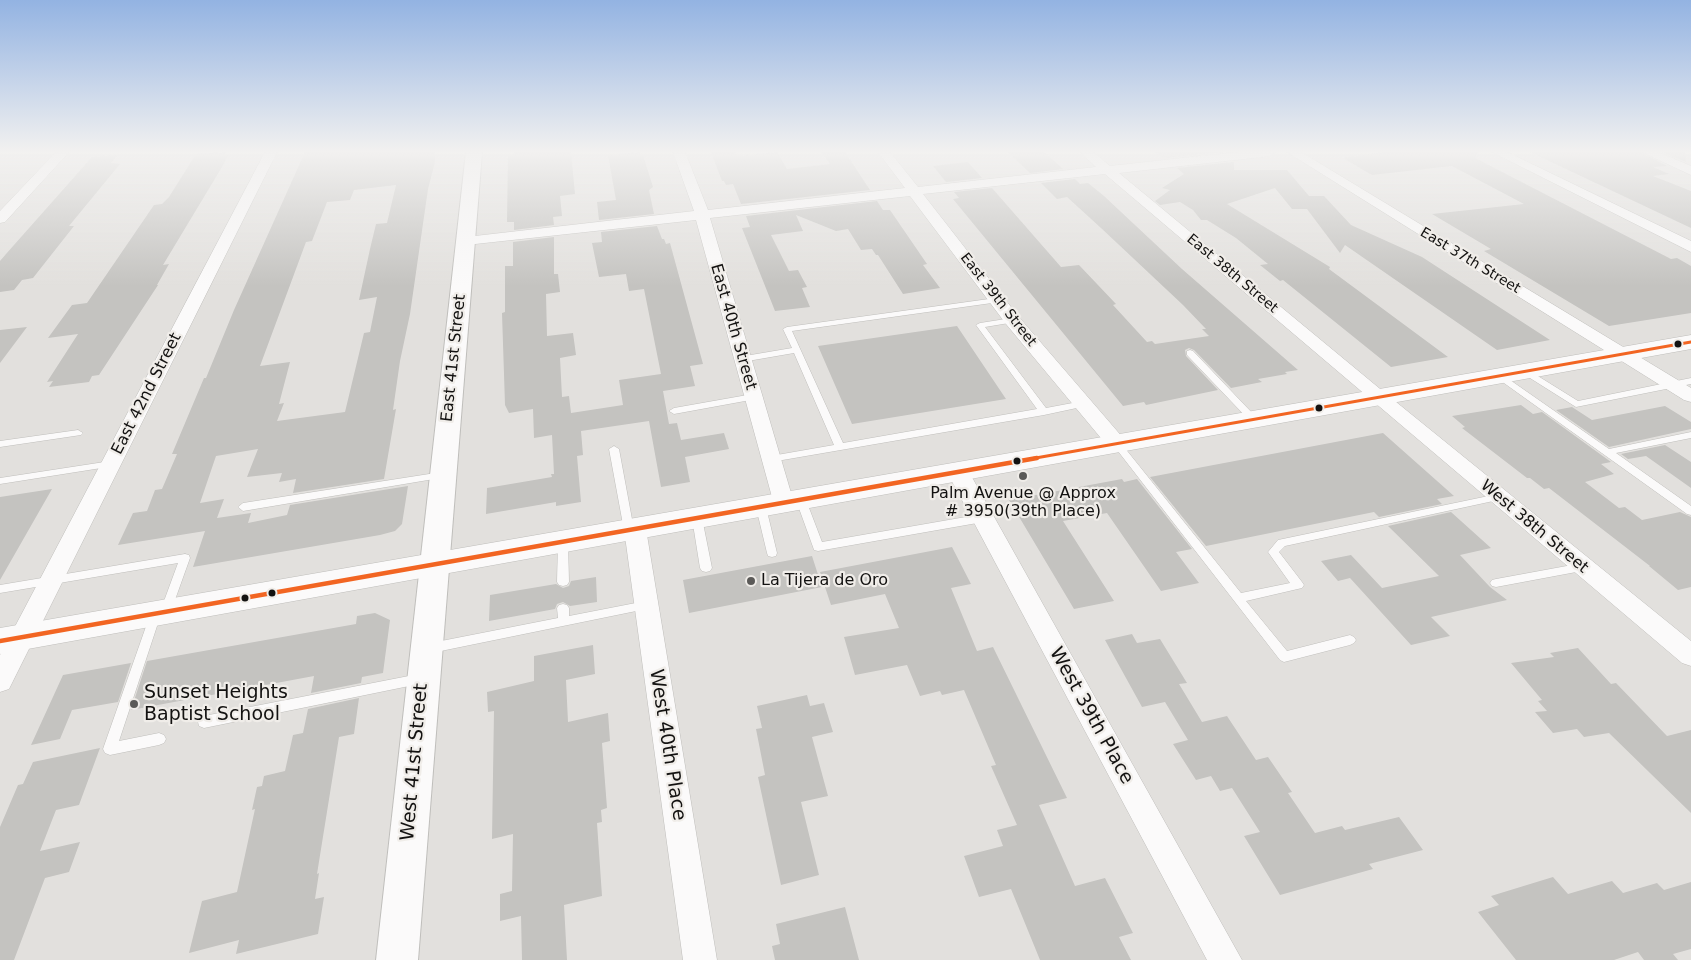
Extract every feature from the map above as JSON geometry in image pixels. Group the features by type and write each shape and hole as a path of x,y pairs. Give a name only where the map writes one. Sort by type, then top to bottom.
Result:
{"main road":[{"path":"11,639 1691,342"}],"street":[{"path":"0,219 21,197"},
{"name":"East 42nd Street","path":"0,681 11,639 52,580 248,197"},
{"name":"East 41st Street","path":"433,565 470,197"},
{"name":"East 40th Street","path":"696,197 782,503"},
{"path":"466,241 854,197"},
{"name":"East 39th Street","path":"919,197 1012,320 1117,444"},
{"name":"East 38th Street","path":"1141,197 1378,397"},
{"name":"East 37th Street","path":"1366,197 1691,396"},
{"path":"1589,197 1691,247"},
{"name":"West 38th Street","path":"1378,397 1691,656"},
{"name":"West 39th Place","path":"958,472 1225,960"},
{"name":"West 40th Place","path":"632,530 646,605 700,960"},
{"name":"West 41st Street","path":"398,960 433,565"}],"lane":[{"path":"840,448 787,329 996,300"},
{"path":"1012,320 980,325 1044,412"},
{"path":"742,358 797,350"},
{"path":"1190,353 1254,419"},
{"path":"1525,371 1576,404 1691,381"},
{"path":"1500,376 1691,511"},
{"path":"674,410 753,397"},
{"path":"770,459 1083,404"},
{"path":"0,444 78,433"},
{"path":"1608,452 1691,435"},
{"path":"1117,444 1284,657 1350,640"},
{"path":"614,449 632,530"},
{"path":"0,481 111,464"},
{"path":"244,507 442,475"},
{"path":"1239,598 1298,585 1273,552 1282,542 1498,497"},
{"path":"782,503 818,547 983,518"},
{"path":"772,553 782,503"},
{"path":"698,518 706,568"},
{"path":"562,542 563,582"},
{"path":"0,589 185,558 161,613 110,749 160,739"},
{"path":"1496,583 1583,566"},
{"path":"204,722 424,664 564,622 646,605"},
{"path":"563,608 564,622"}],"building":[{"path":"57,197 93,197 69,226 74,226 33,278 22,280 14,290 0,292 0,261"},
{"path":"169,197 204,197 163,265 169,264 158,285 99,375 92,376 89,382 49,387 53,381 47,382 78,334 48,338 72,305 87,303 154,205 162,204"},
{"path":"285,197 351,197 350,200 327,202 312,241 306,242 260,366 290,362 279,404 284,403 277,421 345,412 364,333 370,332 377,297 359,300 376,224 387,223 393,197 427,197 410,314 400,361 393,410 396,409 384,479 293,493 296,479 279,482 282,473 247,477 258,449 216,456 200,503 224,499 217,518 251,513 248,523 287,515 290,505 408,486 402,524 395,531 193,567 205,531 118,545 133,513 147,511 155,490 162,489 177,454 172,454 204,378 206,378"},
{"path":"507,197 560,197 562,216 553,217 554,225 514,230 514,222 507,222"},
{"path":"615,197 650,197 654,214 599,220 597,202 616,200"},
{"path":"738,197 807,197 741,204"},
{"path":"958,197 1000,197 1061,267 1079,265 1116,304 1113,305 1147,342 1152,341 1155,344 1209,336 1202,329 1206,329 1183,305 1067,197 1057,199 1055,197 1105,197 1182,269 1298,370 1258,379 1262,382 1231,388 1194,350 1189,348 1185,350 1186,356 1218,390 1146,405 1144,402 1123,406 953,199 959,198"},
{"path":"1161,197 1249,197 1227,204 1330,267 1329,269 1448,357 1391,367 1283,280 1280,281 1260,265 1268,264 1236,238 1207,220 1201,220 1193,210 1180,202 1160,205 1155,201"},
{"path":"1282,197 1325,197 1351,225 1422,257 1550,340 1497,350 1345,245 1340,253 1307,209 1292,209"},
{"path":"1510,197 1550,197 1671,259 1677,258 1691,266 1691,313 1609,326 1484,251 1491,249 1432,214 1524,204"},
{"path":"1625,197 1691,197 1691,228"},
{"path":"877,201 883,210 890,210 927,264 923,265 940,288 903,294 878,255 872,249 861,250 848,229 836,231 796,215 803,231 771,235 789,271 798,270 807,287 802,288 810,307 775,311 742,228 750,227 746,216"},
{"path":"657,226 662,239 664,239 666,244 670,243 703,364 690,366 695,386 663,391 669,424 677,423 681,440 724,433 729,449 685,457 690,482 661,487 649,421 581,431 583,455 577,456 581,502 556,506 556,502 486,514 487,488 552,477 551,474 554,474 552,435 534,438 533,409 509,413 505,405 502,313 505,312 505,266 513,266 513,242 554,237 554,274 558,274 560,292 546,294 547,336 573,333 576,355 560,358 562,397 569,396 571,413 623,405 619,380 661,374 644,289 629,291 626,274 599,277 592,243 602,242 601,232"},
{"path":"957,326 1006,399 852,424 818,346"},
{"path":"27,327 0,363 0,330"},
{"path":"1521,405 1533,414 1542,412 1611,462 1601,464 1614,474 1585,482 1619,508 1625,507 1642,520 1680,512 1691,517 1691,587 1678,590 1549,488 1544,489 1530,478 1527,478 1462,428 1465,427 1452,416"},
{"path":"1665,406 1691,422 1691,429 1609,447 1556,410 1572,407 1592,420"},
{"path":"1383,433 1454,496 1437,499 1442,504 1379,517 1374,512 1206,546 1150,477"},
{"path":"1665,445 1691,462 1691,488 1646,456 1628,459 1621,454"},
{"path":"1122,479 1124,482 1137,479 1192,549 1176,552 1199,583 1161,591 1107,513 1063,521 1114,601 1074,609 1009,500"},
{"path":"52,489 0,580 0,497"},
{"path":"1451,512 1491,548 1460,555 1490,587 1507,600 1431,617 1450,636 1411,645 1350,578 1338,581 1321,561 1351,555 1382,588 1439,576 1388,526"},
{"path":"952,547 971,584 951,588 977,651 993,647 1067,798 1039,805 1075,886 1105,878 1133,933 1119,937 1131,960 1040,960 1011,889 979,897 964,856 1003,846 997,830 1017,825 991,766 996,765 964,690 942,695 940,691 920,696 907,665 855,675 844,637 899,628 885,594 831,605 820,572"},
{"path":"812,556 822,587 689,613 683,580"},
{"path":"596,577 597,602 570,606 563,602 557,604 555,609 489,621 490,595 556,584 563,588 569,586 571,581"},
{"path":"375,613 390,620 383,673 362,677 361,683 311,693 314,676 131,710 147,661 356,624 357,616"},
{"path":"1132,634 1137,643 1160,639 1187,683 1179,684 1202,722 1227,716 1256,760 1268,757 1292,792 1288,793 1315,833 1342,826 1345,830 1399,817 1423,850 1369,864 1373,869 1280,895 1244,836 1260,832 1232,788 1220,791 1211,776 1196,780 1173,744 1188,740 1165,702 1142,707 1105,640"},
{"path":"593,645 595,674 566,680 568,722 608,713 610,741 602,743 607,808 601,810 602,822 597,823 602,896 564,905 567,960 522,960 521,916 500,921 500,894 512,891 513,834 492,839 494,711 488,712 487,692 534,681 534,656"},
{"path":"1578,648 1611,684 1616,683 1667,736 1691,730 1691,813 1609,733 1584,737 1577,729 1553,733 1535,712 1547,711 1538,701 1542,700 1511,663 1554,657 1550,653"},
{"path":"131,663 118,702 72,710 60,739 31,745 63,675"},
{"path":"807,695 810,706 824,703 833,732 812,737 828,796 801,802 819,875 781,885 758,777 765,775 756,729 762,728 757,706"},
{"path":"359,698 354,734 339,737 317,874 319,873 315,899 324,897 318,934 236,954 239,940 189,953 202,901 237,892 255,809 252,810 257,787 262,786 264,776 285,771 293,735 303,733 308,709"},
{"path":"100,748 79,805 56,810 40,851 80,842 69,872 45,878 14,960 0,960 0,827 18,785 23,784 33,762"},
{"path":"1553,877 1568,894 1612,881 1623,893 1657,883 1664,890 1691,882 1691,949 1673,954 1678,960 1644,960 1638,952 1614,960 1516,960 1478,912 1499,905 1491,896"},
{"path":"845,907 859,960 775,960 772,946 780,944 776,924"}],"transit line":[{"path":"0,641 1691,342"}],"place":[{"name":"Palm Avenue @ Approx # 3950(39th Place)","path":"1023,476"},
{"name":"La Tijera de Oro","path":"751,581"},
{"name":"Sunset Heights Baptist School","path":"134,704"}]}
